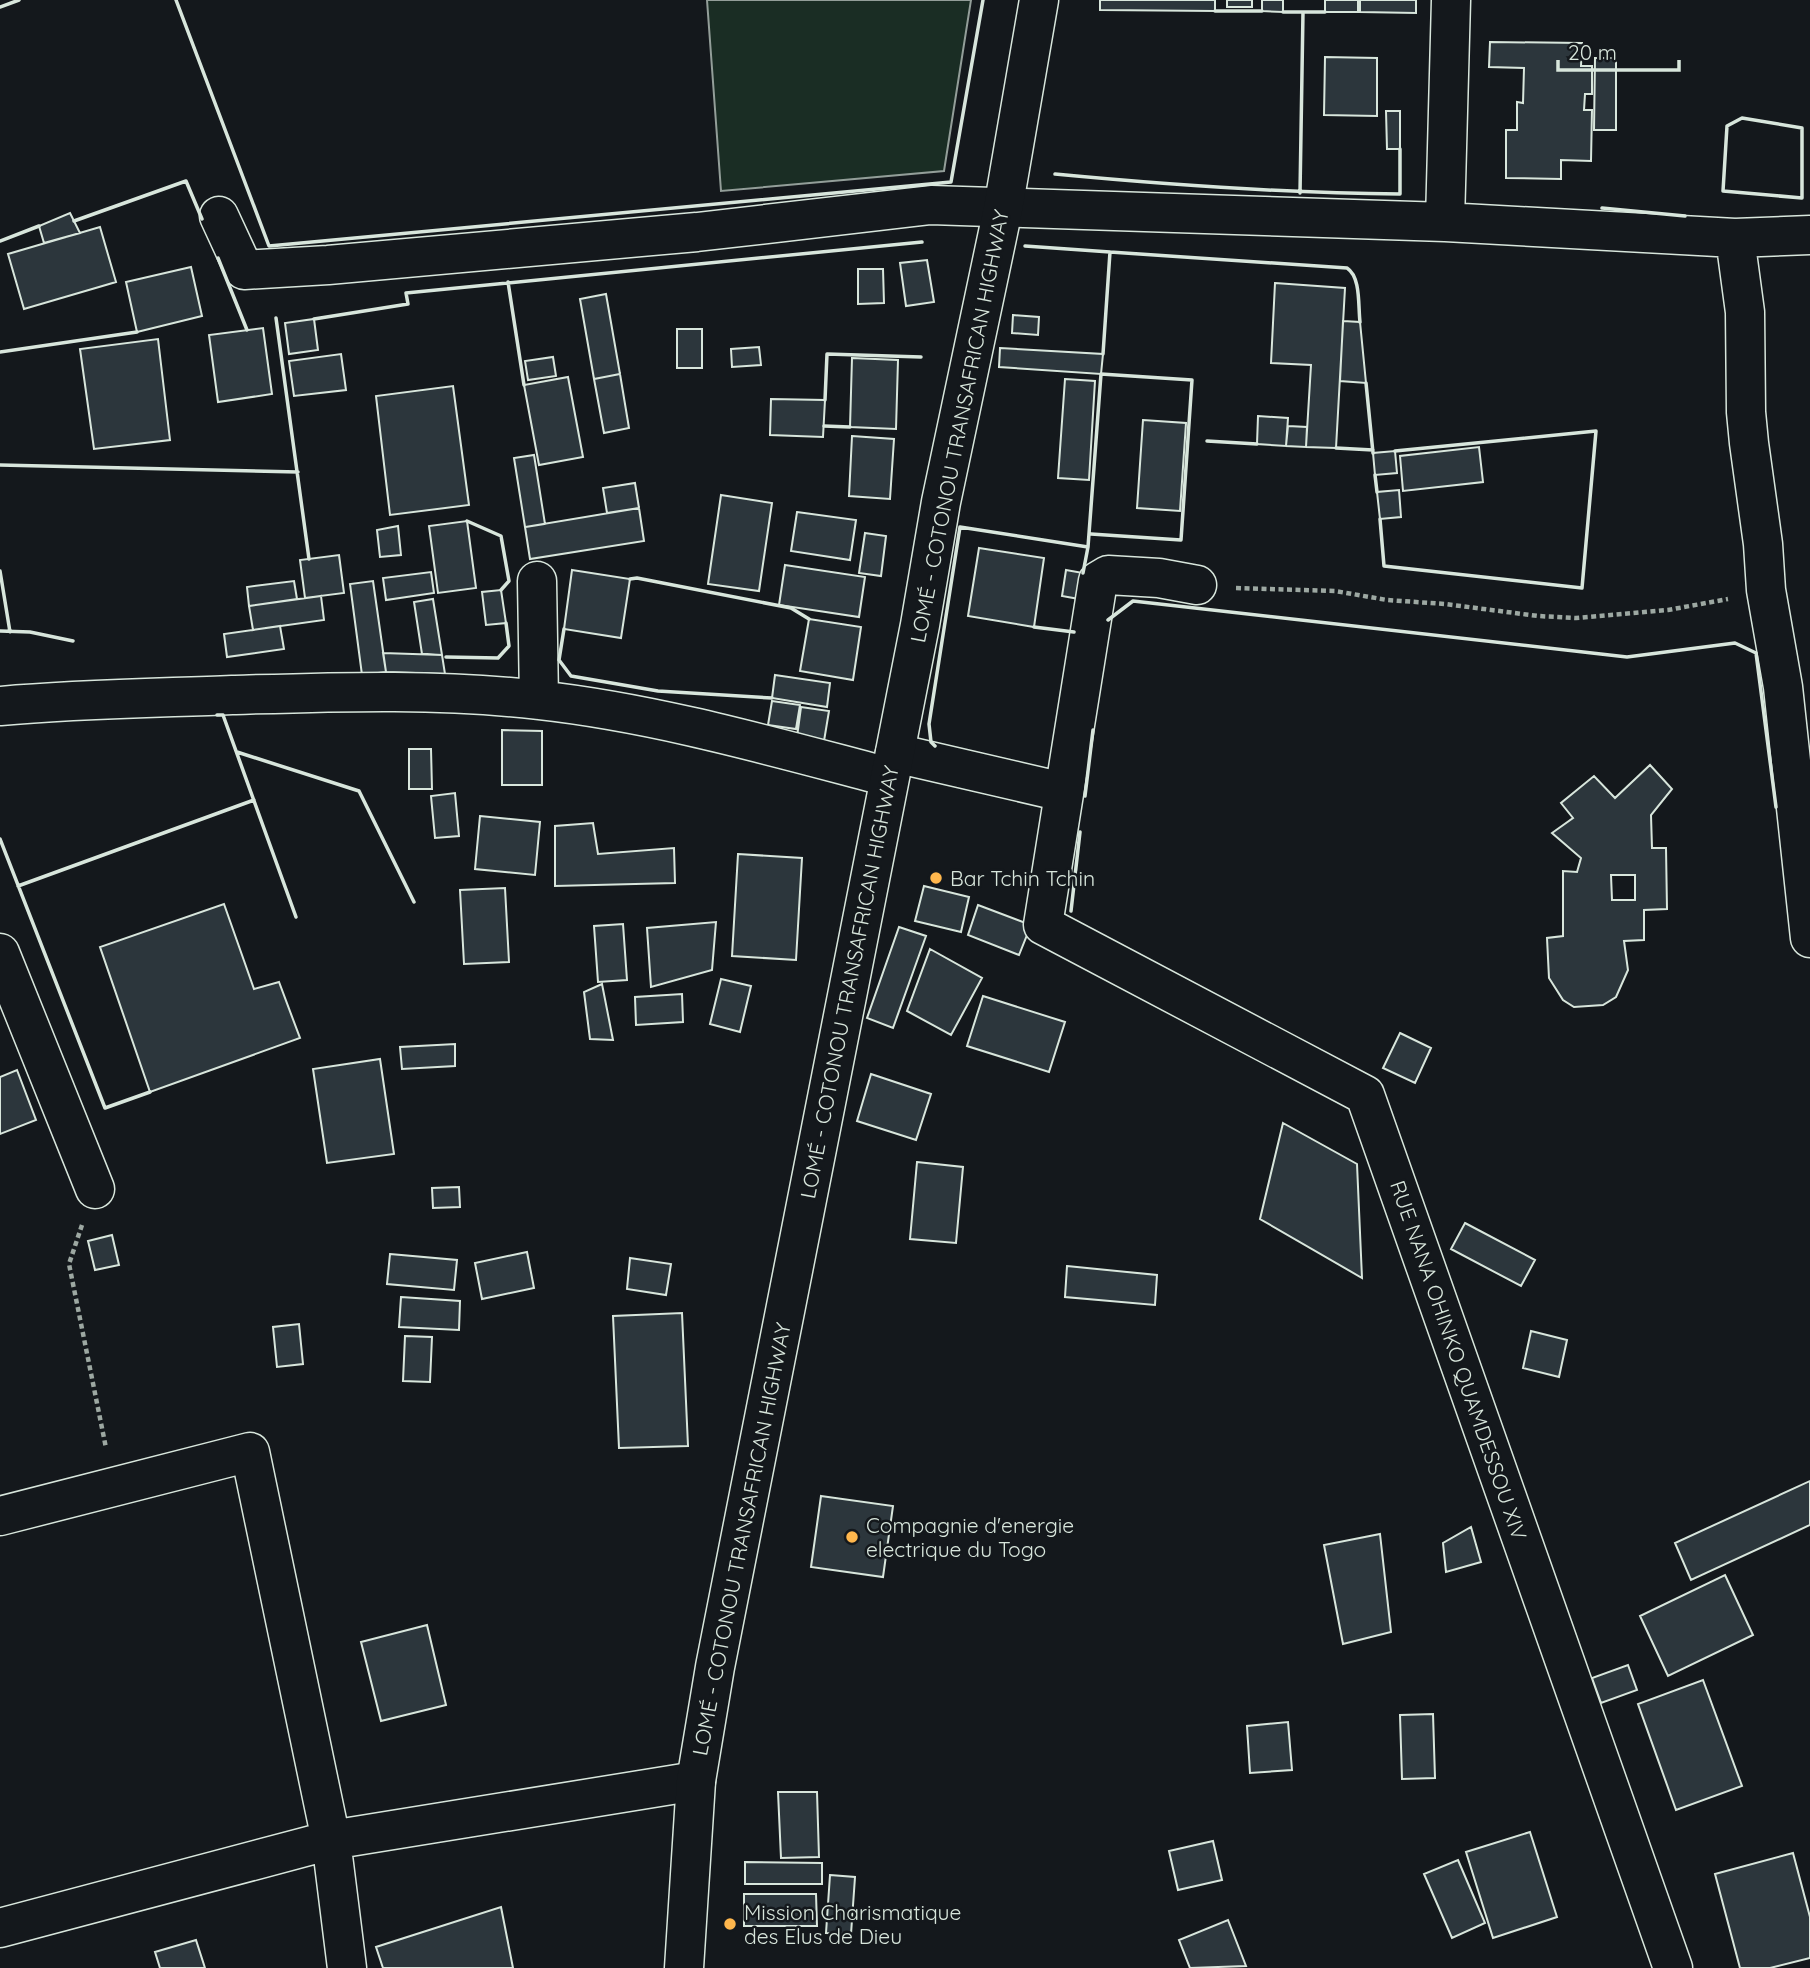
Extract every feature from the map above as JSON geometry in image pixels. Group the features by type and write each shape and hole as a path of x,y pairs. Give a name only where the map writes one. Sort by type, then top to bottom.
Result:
{"main road":[{"name":"LOMÉ - COTONOU TRANSAFRICAN HIGHWAY","path":"684,1968 696,1781 739,1544 941,502 1003,209 1039,0"},
{"path":"1446,222 1451,0"},
{"path":"219,216 244,270 341,264 697,232 931,205 1446,222 1735,238 1810,235"},
{"path":"1735,238 1745,312 1746,412 1763,544 1766,590 1783,687 1810,938"},
{"path":"0,706 305,693 429,692 539,700 617,712 713,733 892,765 1063,792 1098,581 1108,575 1159,578 1197,585"},
{"path":"537,581 539,700"},
{"name":"RUE NANA OHINKO QUAMDESSOU XIV","path":"1063,792 1043,925 1365,1096 1673,1968"},
{"path":"0,953 94,1189"},
{"path":"0,1516 250,1452 331,1840 347,1968"},
{"path":"0,1928 331,1840 696,1781"}],"path":[{"path":"1197,585 1335,590 1387,600 1576,618 1668,610 1766,590"},
{"path":"94,1189 69,1264 114,1487"}],"green space":[{"path":"707,0 971,0 944,171 721,191"}],"building":[{"path":"1100,0 1215,0 1215,11 1100,10"},
{"path":"1227,0 1252,0 1252,7 1227,7"},
{"path":"1262,0 1283,0 1283,12 1262,11"},
{"path":"1325,0 1358,0 1358,12 1325,12"},
{"path":"1360,0 1416,0 1416,13 1360,12"},
{"path":"1490,42 1582,43 1581,66 1592,66 1592,94 1585,94 1584,110 1592,110 1591,161 1561,160 1561,179 1506,178 1506,130 1517,130 1517,102 1523,103 1524,68 1489,67"},
{"path":"1325,57 1377,58 1377,116 1324,115"},
{"path":"1595,58 1616,58 1616,130 1594,130"},
{"path":"1386,111 1400,111 1400,149 1387,149"},
{"path":"70,213 80,233 44,243 39,226"},
{"path":"100,227 116,282 24,309 8,254"},
{"path":"927,260 934,302 906,306 900,263"},
{"path":"191,267 202,316 137,332 126,282"},
{"path":"858,269 883,269 884,303 858,304"},
{"path":"1275,283 1345,288 1336,448 1306,447 1311,365 1271,363"},
{"path":"606,294 620,374 594,379 580,299"},
{"path":"1013,315 1039,317 1038,335 1012,333"},
{"path":"314,319 318,350 289,354 285,323"},
{"path":"1343,321 1360,322 1366,383 1340,381"},
{"path":"263,328 272,394 218,402 209,335"},
{"path":"677,329 702,329 702,368 677,368"},
{"path":"158,339 170,440 94,449 80,349"},
{"path":"759,347 761,365 732,367 731,349"},
{"path":"1000,348 1103,354 1101,374 999,367"},
{"path":"341,354 346,390 294,396 289,361"},
{"path":"553,357 556,376 528,380 525,361"},
{"path":"852,358 898,360 896,429 850,427"},
{"path":"620,374 629,428 604,433 594,379"},
{"path":"568,377 583,457 539,465 524,385"},
{"path":"1065,379 1095,381 1089,480 1058,478"},
{"path":"453,386 469,505 390,515 376,396"},
{"path":"771,399 825,400 823,437 770,435"},
{"path":"1258,416 1288,418 1286,446 1257,444"},
{"path":"1143,420 1186,423 1180,511 1137,508"},
{"path":"1288,426 1307,427 1306,447 1286,446"},
{"path":"852,436 894,439 890,499 849,496"},
{"path":"1479,447 1483,482 1403,491 1400,456"},
{"path":"1395,451 1397,473 1375,475 1373,453"},
{"path":"534,455 545,524 525,527 514,458"},
{"path":"635,483 639,508 607,513 603,488"},
{"path":"1399,490 1401,517 1380,519 1377,492"},
{"path":"721,495 772,503 759,591 708,584"},
{"path":"639,508 644,541 530,559 525,527"},
{"path":"797,512 856,520 850,560 791,551"},
{"path":"467,521 476,588 438,593 429,526"},
{"path":"398,526 401,555 380,557 377,530"},
{"path":"865,533 886,536 881,576 859,573"},
{"path":"979,548 1044,558 1034,627 968,616"},
{"path":"339,555 344,593 305,598 300,560"},
{"path":"785,565 865,577 859,617 779,605"},
{"path":"572,570 630,579 621,638 564,629"},
{"path":"1066,570 1083,573 1079,599 1062,596"},
{"path":"431,572 434,593 386,600 383,578"},
{"path":"294,581 297,599 249,606 247,587"},
{"path":"373,581 386,672 362,675 350,584"},
{"path":"501,590 506,623 486,625 482,592"},
{"path":"321,596 324,620 253,630 249,606"},
{"path":"433,599 442,655 422,654 414,602"},
{"path":"809,619 861,627 853,680 800,671"},
{"path":"280,626 284,649 227,657 224,634"},
{"path":"383,653 442,655 445,674 386,672"},
{"path":"775,675 830,683 827,707 772,698"},
{"path":"772,701 800,705 796,729 768,725"},
{"path":"801,707 829,711 824,741 797,737"},
{"path":"502,730 542,731 542,785 502,785"},
{"path":"409,749 431,749 432,789 409,789"},
{"path":"1650,765 1672,789 1651,815 1652,848 1666,848 1667,909 1644,910 1644,940 1624,941 1628,970 1616,997 1603,1005 1574,1007 1563,1000 1549,978 1547,938 1563,936 1563,871 1577,872 1581,858 1552,833 1573,818 1561,803 1594,776 1615,798","holes":["1611,875 1635,875 1635,900 1612,900"]},
{"path":"455,793 459,836 435,838 431,796"},
{"path":"480,816 540,822 535,875 475,869"},
{"path":"593,823 598,854 674,848 675,883 555,886 555,826"},
{"path":"738,854 802,858 796,960 732,956"},
{"path":"924,886 969,897 961,932 915,921"},
{"path":"505,888 509,962 464,964 460,890"},
{"path":"224,904 254,989 279,982 300,1038 150,1092 100,947"},
{"path":"978,905 1031,925 1019,955 968,935"},
{"path":"716,922 712,970 651,987 647,928"},
{"path":"623,924 627,980 598,982 594,926"},
{"path":"899,927 926,936 893,1028 867,1018"},
{"path":"930,949 982,978 951,1035 907,1011"},
{"path":"721,979 751,986 740,1032 710,1024"},
{"path":"602,984 613,1040 590,1039 584,992"},
{"path":"682,994 683,1022 636,1025 635,997"},
{"path":"983,996 1065,1022 1049,1072 967,1046"},
{"path":"1400,1033 1431,1048 1415,1083 1383,1068"},
{"path":"455,1044 455,1066 402,1069 400,1047"},
{"path":"380,1059 394,1154 327,1163 313,1069"},
{"path":"17,1070 36,1120 0,1134 0,1077"},
{"path":"871,1074 931,1094 916,1140 857,1121"},
{"path":"1283,1123 1357,1164 1362,1278 1260,1219"},
{"path":"917,1162 963,1167 956,1243 910,1239"},
{"path":"459,1187 460,1207 433,1208 432,1188"},
{"path":"1465,1223 1535,1260 1521,1286 1451,1249"},
{"path":"112,1235 119,1265 95,1270 88,1241"},
{"path":"527,1252 534,1288 482,1299 475,1263"},
{"path":"390,1254 457,1260 454,1290 387,1284"},
{"path":"630,1258 671,1264 666,1295 627,1289"},
{"path":"1067,1266 1157,1275 1155,1305 1065,1297"},
{"path":"401,1297 460,1301 459,1330 399,1327"},
{"path":"682,1313 688,1446 619,1448 613,1316"},
{"path":"299,1324 303,1364 277,1367 273,1327"},
{"path":"1531,1331 1567,1340 1559,1377 1523,1368"},
{"path":"405,1336 432,1337 430,1382 403,1381"},
{"path":"1810,1481 1810,1525 1691,1580 1675,1543"},
{"name":"Compagnie d'energie electrique du Togo","path":"821,1496 893,1506 883,1577 811,1567"},
{"path":"1471,1527 1481,1562 1446,1572 1443,1543"},
{"path":"1380,1534 1391,1632 1343,1644 1324,1545"},
{"path":"1725,1575 1753,1635 1668,1676 1640,1616"},
{"path":"427,1625 446,1705 381,1721 361,1642"},
{"path":"1628,1665 1637,1690 1601,1703 1592,1678"},
{"path":"1703,1680 1742,1786 1676,1810 1638,1704"},
{"path":"1433,1714 1435,1778 1402,1779 1400,1715"},
{"path":"1288,1722 1292,1770 1250,1773 1247,1726"},
{"path":"778,1792 817,1792 819,1857 781,1858"},
{"path":"1530,1832 1557,1917 1493,1938 1466,1852"},
{"path":"1213,1841 1222,1880 1178,1890 1169,1851"},
{"path":"1793,1853 1810,1917 1810,1958 1770,1968 1740,1968 1715,1874"},
{"path":"1458,1860 1485,1923 1452,1938 1424,1874"},
{"path":"745,1862 822,1863 822,1884 745,1884"},
{"path":"830,1875 855,1877 851,1934 826,1933"},
{"path":"744,1894 816,1894 817,1926 744,1926"},
{"path":"501,1907 513,1968 383,1968 376,1947"},
{"path":"1228,1920 1246,1966 1190,1968 1179,1940"},
{"path":"196,1940 205,1968 160,1968 155,1952"}],"wall":[{"path":"0,7 19,0"},
{"path":"176,0 269,246 951,182 983,0"},
{"path":"1215,11 1262,11"},
{"path":"1283,12 1325,12"},
{"path":"1300,193 1303,12"},
{"path":"1742,118 1802,128 1802,198 1723,191 1727,126 1742,118"},
{"path":"1055,174 1227,188 1400,194 1400,149"},
{"path":"74,221 186,181 202,219"},
{"path":"1602,208 1685,216"},
{"path":"0,241 39,226"},
{"path":"314,319 408,304 406,293 922,242"},
{"path":"1025,246 1110,252 1103,354"},
{"path":"1110,252 1347,268 1357,285 1360,322"},
{"path":"218,258 247,330"},
{"path":"508,282 524,385"},
{"path":"276,318 309,559"},
{"path":"0,352 137,332"},
{"path":"825,400 827,354 921,357"},
{"path":"1088,547 1101,374 1192,380 1181,540 1091,534"},
{"path":"1366,383 1373,453"},
{"path":"824,426 850,427"},
{"path":"1380,519 1384,566 1582,588 1596,431 1395,451"},
{"path":"1207,441 1257,444"},
{"path":"1336,448 1373,450"},
{"path":"0,465 298,472"},
{"path":"1375,475 1377,492"},
{"path":"467,521 501,536 509,581 501,590"},
{"path":"935,746 931,742 929,724 960,527 1088,547 1083,573"},
{"path":"0,571 10,632"},
{"path":"630,579 637,578 791,608 809,619"},
{"path":"1108,620 1133,601 1627,657 1735,643 1756,653 1776,807"},
{"path":"446,657 498,658 509,646 506,623"},
{"path":"1034,627 1074,632"},
{"path":"564,629 559,660 571,676 658,691 772,698"},
{"path":"0,631 30,632 73,641"},
{"path":"217,715 223,715 296,917"},
{"path":"1085,796 1093,730"},
{"path":"237,752 359,791 414,902"},
{"path":"18,886 254,800"},
{"path":"1071,911 1080,832"},
{"path":"0,839 105,1108 150,1092"}],"place":[{"name":"Bar Tchin Tchin","path":"936,878"},
{"name":"Compagnie d'energie electrique du Togo","path":"852,1537"},
{"name":"Mission Charismatique des Elus de Dieu","path":"730,1924"}]}
